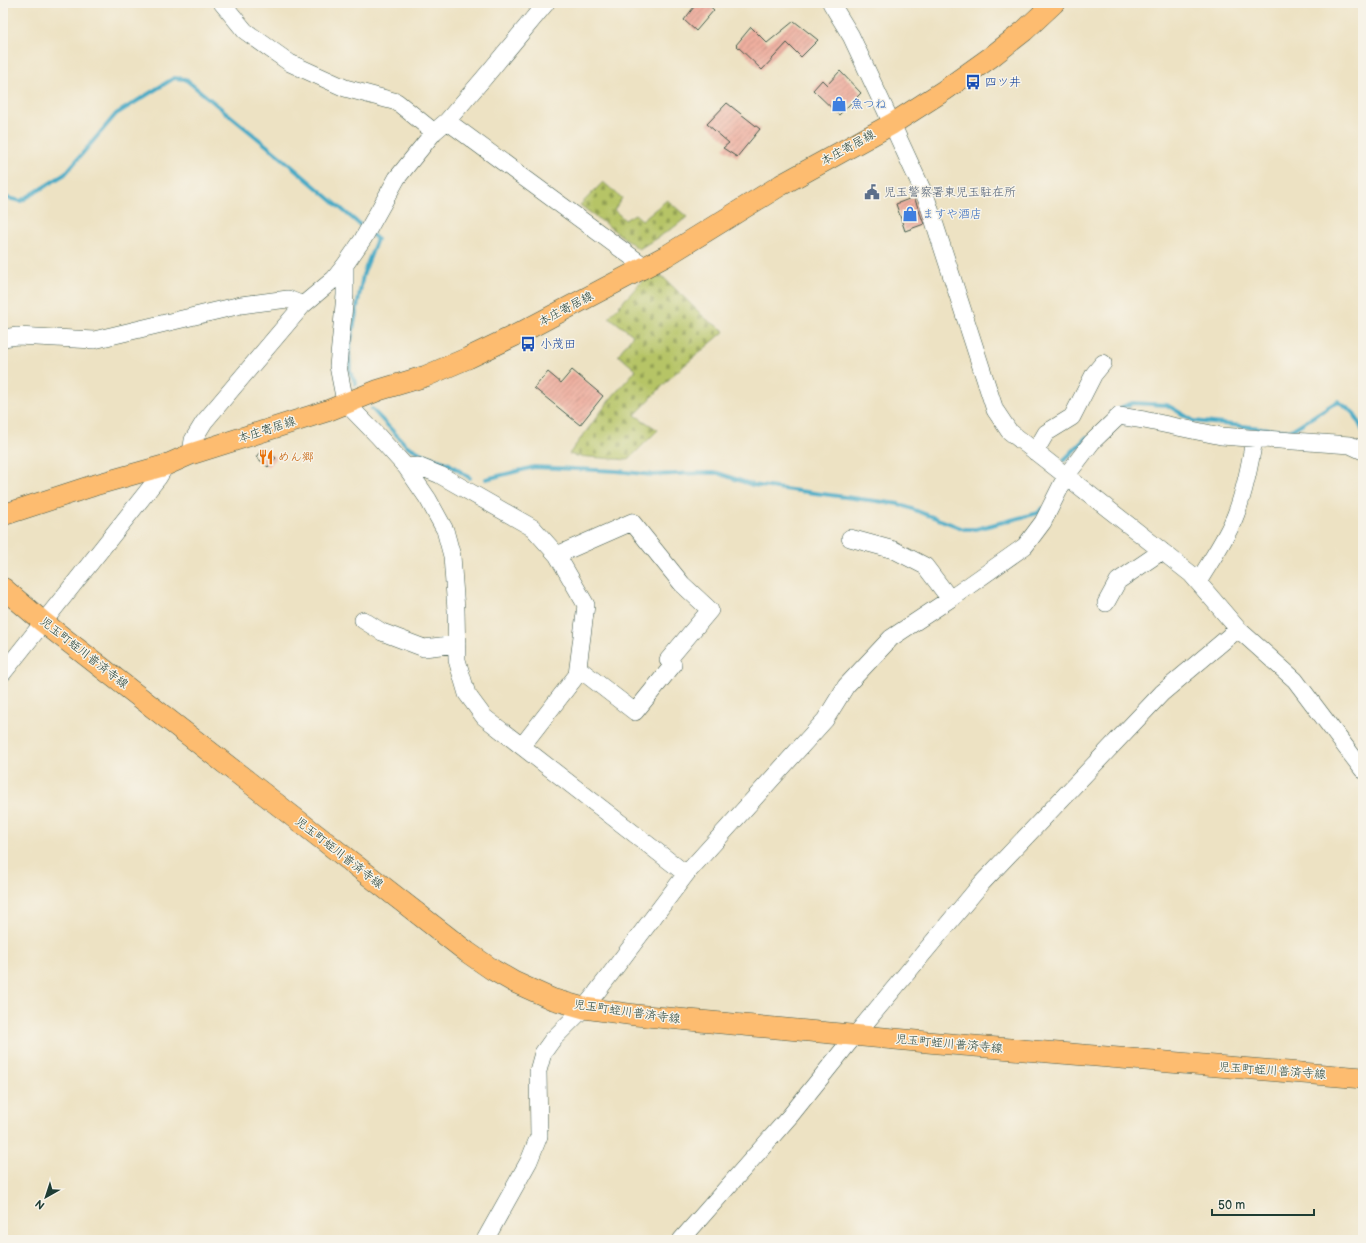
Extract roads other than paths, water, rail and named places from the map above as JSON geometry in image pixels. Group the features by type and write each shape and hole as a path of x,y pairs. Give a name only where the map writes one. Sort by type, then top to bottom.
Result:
{"main road":[{"name":"本庄寄居線","path":"3,515 166,464 191,454 327,410 379,390 426,376 518,334 644,266 666,256 781,185 892,124 945,90 991,57 1024,31 1054,3"},
{"name":"児玉町蛭川普済寺線","path":"3,588 43,622 467,952 514,982 552,999 584,1008 635,1015 938,1043 1363,1078"}],"street":[{"path":"222,3 245,31 290,63 345,88 397,102 441,127 644,266"},
{"path":"191,454 192,440 204,422 303,305 334,279 363,239 397,178 546,3"},
{"path":"831,3 850,36 926,200 995,410 1009,430 1035,452 1191,574 1238,629 1295,680 1363,770"},
{"path":"345,265 345,295 338,366 345,402 406,467 428,499 445,530 452,556 456,610 457,660 467,694 484,717 686,874"},
{"path":"3,338 17,336 94,340 241,306 288,299 303,305"},
{"path":"1035,452 1046,433 1072,417 1094,374 1102,363"},
{"path":"485,1240 529,1161 539,1136 538,1071 543,1053 553,1039 584,1008 686,874 825,720 846,686 891,638 950,599 1025,546 1043,522 1066,476 1092,442 1120,416 1221,436 1350,446 1363,450"},
{"path":"1198,582 1236,515 1244,490 1254,439"},
{"path":"3,673 158,478 166,464"},
{"path":"406,467 418,466 440,475 533,528 557,554 586,605 577,675 522,746"},
{"path":"557,554 632,522 682,584 710,610 668,660 673,664 635,712 578,668"},
{"path":"850,538 894,550 925,566 950,599"},
{"path":"1106,603 1118,581 1162,551"},
{"path":"363,620 382,632 424,648 457,644"},
{"path":"681,1240 790,1116 855,1035 987,877 1162,693 1238,629"}],"waterway":[{"path":"3,197 21,201 65,174 116,114 174,78 185,79 283,159 365,229"},
{"path":"356,384 350,372 349,351 363,275 377,239 370,233"},
{"path":"1118,410 1133,403 1167,405 1194,421 1290,431 1338,401 1354,413 1363,431"},
{"path":"372,409 406,445 422,454 449,464 470,478"},
{"path":"1064,460 1087,437"},
{"path":"486,479 534,467 617,471 653,475 718,473 753,485 899,504 964,529 976,529 1038,513 1042,508"}],"place":[{"name":"四ツ井","path":"973,82"},
{"name":"魚つね","path":"839,104"},
{"name":"児玉警察署東児玉駐在所","path":"872,192"},
{"name":"ますや酒店","path":"910,214"},
{"name":"小茂田","path":"528,344"},
{"name":"めん郷","path":"266,457"}]}
